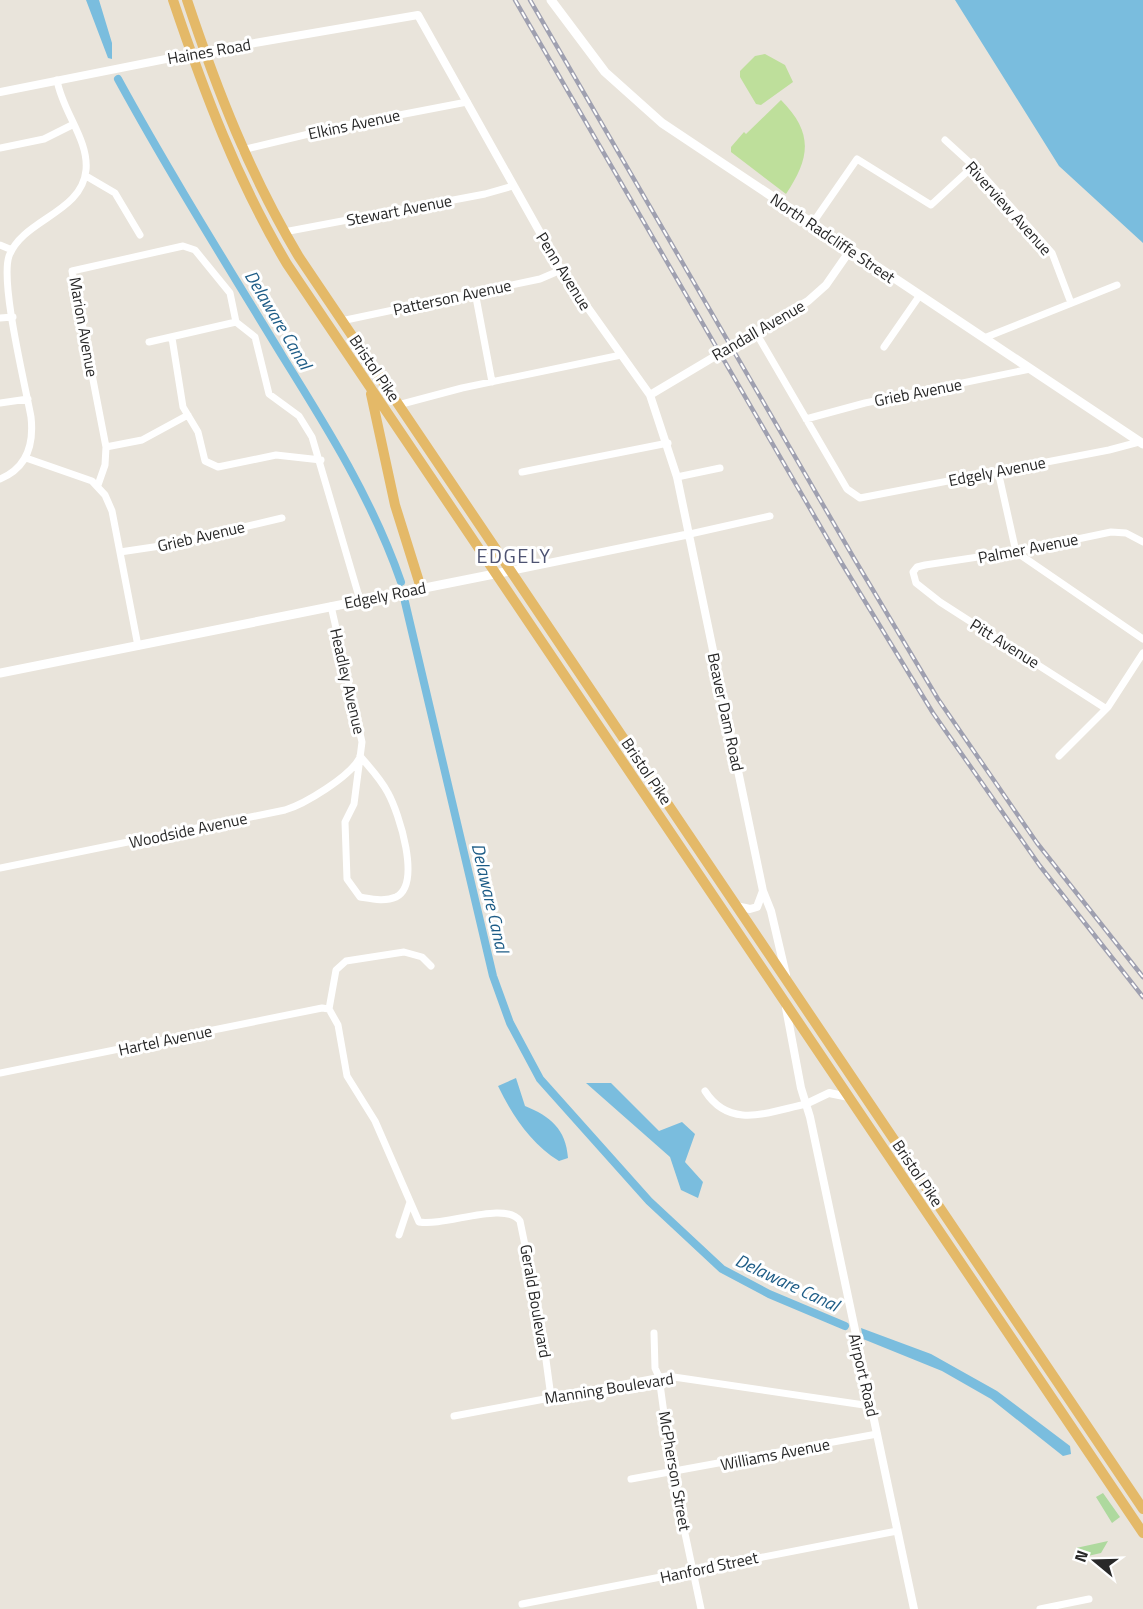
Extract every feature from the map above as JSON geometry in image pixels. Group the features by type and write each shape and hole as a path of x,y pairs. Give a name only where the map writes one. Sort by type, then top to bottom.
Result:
{"highway":[{"name":"Bristol Pike","path":"173,0 222,137 259,214 298,280 1143,1533"},
{"name":"Bristol Pike","path":"187,0 242,150 284,232 341,321 1143,1509"},
{"path":"368,385 395,505 421,588"}],"main road":[{"name":"North Radcliffe Street","path":"551,0 588,52 646,111 1141,443"},
{"name":"Edgely Road","path":"0,673 495,573 510,572"}],"street":[{"name":"Haines Road","path":"0,92 204,51 418,15"},
{"name":"Penn Avenue","path":"418,15 561,270 650,395 668,443 690,534"},
{"path":"0,478 15,471 26,458 32,438 28,399 6,269 12,250 23,237 74,196 86,176 85,151 62,101 57,80"},
{"name":"Elkins Avenue","path":"242,150 342,126 467,102"},
{"path":"0,148 44,139 72,125"},
{"name":"Riverview Avenue","path":"945,140 976,169 1052,253 1071,303"},
{"path":"812,224 857,159 931,205 968,171 976,169"},
{"path":"86,176 115,193 140,235"},
{"name":"Stewart Avenue","path":"284,232 486,194 513,186"},
{"path":"0,245 12,250"},
{"name":"Marion Avenue","path":"98,485 105,465 106,447 72,271 183,246 192,248 230,293 236,322"},
{"name":"Randall Avenue","path":"650,395 820,292 851,249"},
{"name":"Patterson Avenue","path":"341,321 540,279 561,270"},
{"path":"984,338 1117,285"},
{"path":"475,292 492,382"},
{"path":"884,347 895,335 920,295"},
{"path":"0,318 13,317"},
{"path":"149,342 236,322 255,337 269,394 299,416 312,437 321,460 360,600"},
{"path":"751,334 806,419"},
{"path":"172,338 182,400 198,432 205,461 213,467 276,455 321,460"},
{"path":"398,405 492,382 621,355"},
{"name":"Grieb Avenue","path":"806,419 865,403 1030,369"},
{"path":"0,403 28,399"},
{"path":"106,447 142,440 188,415"},
{"name":"Edgely Avenue","path":"806,419 854,497 860,498 1141,443"},
{"path":"522,472 668,443"},
{"path":"26,458 98,485 112,512 138,646"},
{"path":"677,477 720,468"},
{"path":"998,471 1017,552 1143,639"},
{"name":"Edgely Road","path":"510,572 770,516"},
{"name":"Grieb Avenue","path":"120,552 167,545 282,518"},
{"name":"Palmer Avenue","path":"913,572 917,567 925,565 1017,552 1111,532 1126,533 1143,542"},
{"name":"Beaver Dam Road","path":"690,534 763,891 771,911 789,984"},
{"name":"Pitt Avenue","path":"913,572 916,583 940,602 1105,708"},
{"name":"Headley Avenue","path":"331,606 362,742 360,756 354,804 345,822 348,879 360,897 390,899 401,894 408,883 406,854 391,798 360,756"},
{"path":"1059,756 1105,708 1143,653"},
{"name":"Woodside Avenue","path":"0,868 295,806 352,768 360,756"},
{"path":"736,906 745,909 757,907 763,891"},
{"path":"399,1235 410,1202 375,1121 352,1086 336,1016 329,1009 337,968 346,961 404,952 422,957 431,966"},
{"name":"Airport Road","path":"784,1001 914,1609"},
{"name":"Hartel Avenue","path":"0,1073 322,1008 329,1009"},
{"path":"705,1091 719,1108 733,1115 751,1116 806,1104 829,1093 849,1097"},
{"name":"Gerald Boulevard","path":"410,1202 417,1219 422,1222 508,1213 517,1216 524,1235 550,1397"},
{"name":"McPherson Street","path":"654,1333 655,1368 659,1377 672,1472 701,1609"},
{"name":"Manning Boulevard","path":"454,1416 659,1377 677,1376 871,1406"},
{"name":"Williams Avenue","path":"631,1479 877,1434"},
{"name":"Hanford Street","path":"522,1604 897,1531"},
{"path":"1040,1609 1089,1599"}],"green space":[{"path":"765,54 785,65 793,82 761,105 756,104 740,77 740,71 755,56"},
{"path":"781,100 799,124 805,146 800,169 786,194 731,152 731,147 744,132 746,134"},
{"path":"1103,1493 1120,1517 1112,1523 1096,1497"},
{"path":"1108,1541 1101,1553 1079,1558 1076,1548"}],"water":[{"path":"86,0 99,0 112,43 112,59 108,58"},
{"path":"955,0 1143,0 1143,243 1059,166"},
{"path":"516,1078 525,1106 549,1119 560,1131 567,1148 568,1158 559,1161 549,1154 531,1137 509,1108 498,1086"},
{"path":"586,1083 611,1083 659,1131 682,1122 695,1134 685,1162 703,1182 698,1198 681,1190 670,1157"},
{"path":"861,1328 931,1354 997,1391 1070,1446 1071,1454 1063,1456 991,1399 942,1371 863,1339"}],"waterway":[{"name":"Delaware Canal","path":"118,79 178,184 348,466 377,523 401,582"},
{"name":"Delaware Canal","path":"405,602 493,976 510,1023 540,1079 649,1201 722,1269 769,1294 845,1326"}],"railway":[{"path":"515,0 841,562 933,713 1040,866 1143,997"},
{"path":"530,0 938,699 1037,843 1143,977"}],"district":[{"name":"EDGELY","path":"514,556"}]}
